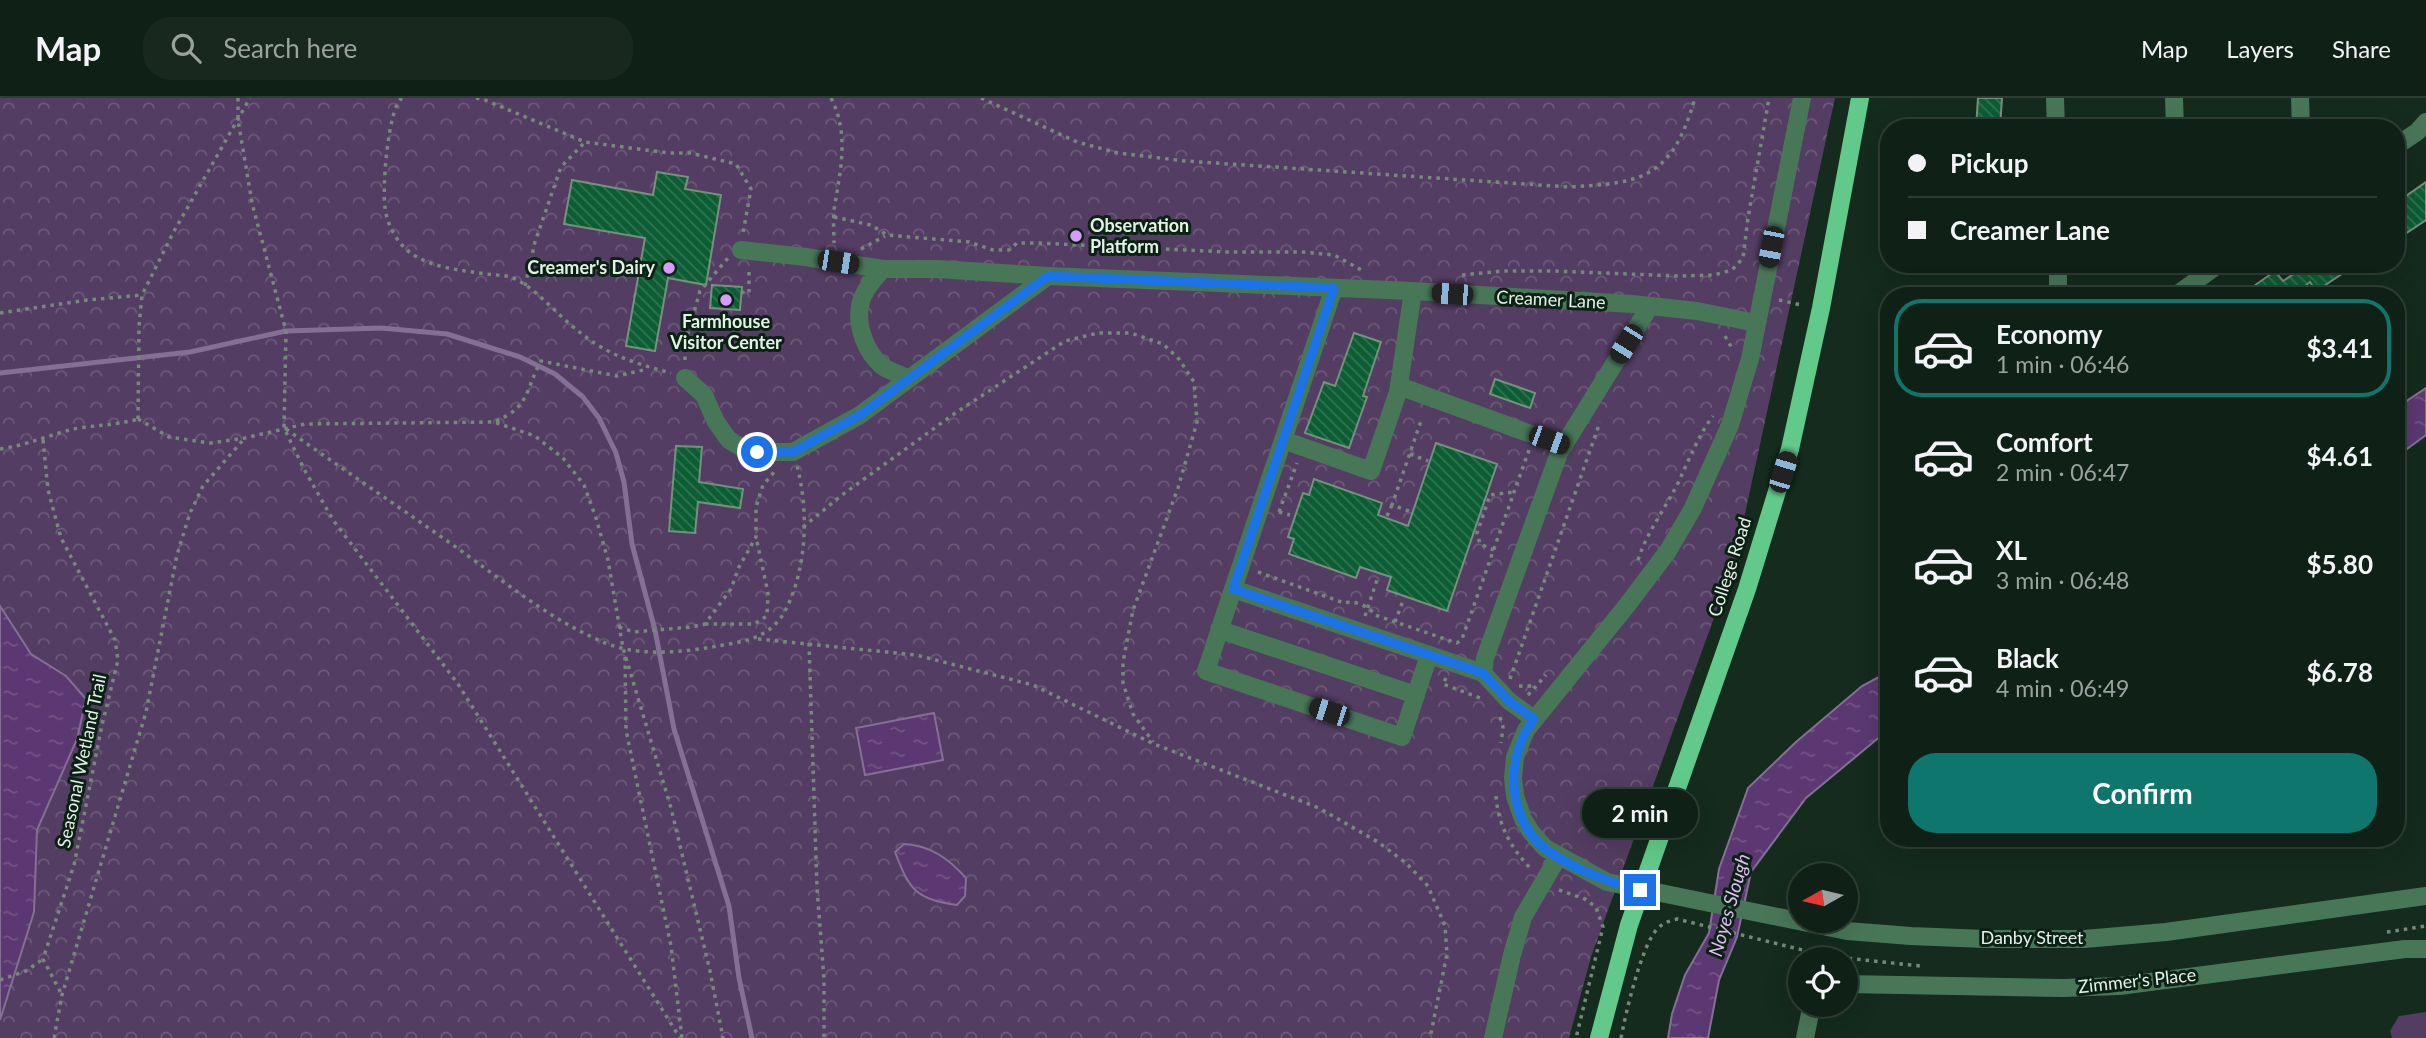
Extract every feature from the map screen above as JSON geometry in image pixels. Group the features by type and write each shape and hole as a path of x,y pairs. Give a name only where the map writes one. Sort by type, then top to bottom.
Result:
{"main road":[{"name":"College Road","path":"1599,1038 1616,967 1640,890 1747,589 1790,449 1821,308 1860,98"}],"street":[{"path":"1640,890 1608,881 1545,848 1523,819 1515,796 1515,757 1526,730 1534,719 1668,551 1693,508 1730,425 1747,370 1802,98"},
{"path":"2055,98 2056,119"},
{"path":"2174,98 2175,119"},
{"path":"2300,98 2301,119"},
{"path":"2405,140 2426,122"},
{"name":"Creamer Lane","path":"746,250 883,269 1413,291 1650,306 1696,311 1756,323"},
{"path":"883,269 860,304 860,327 868,349 883,366 907,379"},
{"path":"2187,287 2207,273"},
{"path":"685,377 704,395 716,422 729,440 744,449 757,452 793,452 860,415 1048,276"},
{"path":"1334,288 1206,671 1402,737 1429,655"},
{"path":"1283,440 1371,471 1399,386 1413,291"},
{"path":"1483,673 1485,658 1559,453 1650,306"},
{"path":"1399,386 1564,446"},
{"path":"1233,589 1483,673 1509,701 1534,719"},
{"path":"1220,629 1416,695"},
{"path":"1493,1038 1523,917 1558,857"},
{"name":"Danby Street","path":"1640,890 1847,931 1985,939 2084,939 2166,933 2426,896"},
{"name":"Zimmer's Place","path":"1858,984 2063,988 2119,986 2405,949 2426,949"},
{"path":"1805,1038 1809,1017"}],"path":[{"path":"238,98 238,120 252,203 286,331 284,428 333,520 458,684 681,1038"},
{"path":"138,419 142,295 173,233 250,98"},
{"path":"402,98 397,102 389,130 384,206 391,229 403,246 421,260 467,271 511,277 608,353 649,369 685,377 685,344 700,291 730,256 746,250"},
{"path":"476,98 585,142 669,153 690,153 736,164 751,189 746,250 748,293 741,292"},
{"path":"831,98 838,112 843,142 840,185 834,217 834,244 838,262"},
{"path":"981,98 1077,142 1118,153 1185,161 1569,187 1634,180 1656,169 1671,152 1686,127 1695,98"},
{"path":"1451,277 1503,271 1679,276 1714,275 1732,270 1744,258 1748,218 1769,98"},
{"path":"525,286 535,242 561,166 585,142"},
{"path":"834,217 871,225 887,235 970,242 993,250 1009,250 1017,243 1038,243 1227,252 1302,252 1334,255 1367,273"},
{"path":"0,313 142,295"},
{"path":"1719,331 1728,338 1734,351 1734,359"},
{"path":"803,527 842,495 954,414 1065,341 1098,332 1131,333 1163,344 1180,359 1194,382 1197,422 1178,488 1133,610 1123,662 1124,683 1133,714 1154,744"},
{"path":"494,422 514,414 527,396 533,375 541,361 617,376 649,369"},
{"path":"1637,562 1703,429 1717,411"},
{"path":"1535,686 1511,685 1510,678 1603,413"},
{"path":"1387,516 1422,418"},
{"path":"0,449 43,440 78,428 117,425 138,419 169,437 210,443 305,424 494,422 535,436 563,458 584,485 608,560 623,648 671,808 723,1038"},
{"path":"284,428 540,607 604,643 661,652 700,649 757,639 916,655 1033,685 1154,744 1319,807 1378,842 1406,863 1428,886 1445,926 1447,954 1430,1038"},
{"path":"1262,561 1257,573 1344,603 1350,601 1367,607 1375,615 1457,643 1462,639 1535,435"},
{"path":"54,1038 62,995 146,712 177,555 190,513 203,486 245,438"},
{"name":"Seasonal Wetland Trail","path":"43,440 48,490 61,538 116,640 118,660 74,865 43,959"},
{"path":"1275,524 1303,447"},
{"path":"620,627 634,632 705,624 754,624 767,616 768,593 756,537 756,507 763,485 793,452"},
{"path":"757,639 779,621 791,599 801,562 804,490 793,452"},
{"path":"1410,454 1428,461"},
{"path":"1494,550 1480,544 1478,533 1490,495 1514,492"},
{"path":"1392,505 1409,511"},
{"path":"1279,512 1290,515"},
{"path":"705,624 731,589 739,567 756,537"},
{"path":"1360,632 1377,580"},
{"path":"1395,622 1404,598"},
{"path":"809,643 817,888 824,979 824,1038"},
{"path":"625,653 626,730 671,946 681,1038"},
{"path":"1503,727 1553,668"},
{"path":"1621,1038 1646,949 1652,937 1665,923 1677,919 1765,939"},
{"path":"0,980 26,971 43,959 62,995"}],"green space":[{"path":"0,98 1835,98 1735,560 1591,957 1569,1038 0,1038"},
{"path":"2426,1012 2426,1038 2392,1038 2390,1031 2399,1016"}],"water":[{"path":"2426,388 2426,435 2405,450 2405,402"},
{"path":"0,606 31,654 66,676 86,699 77,739 37,830 34,912 0,1020"},
{"name":"Noyes Slough","path":"1880,676 1880,737 1806,798 1751,872 1737,937 1719,980 1708,1038 1668,1038 1672,1014 1685,975 1709,933 1719,869 1748,788 1796,742 1862,686"},
{"path":"934,713 943,760 865,775 856,728"},
{"path":"904,844 931,850 966,878 965,896 957,905 923,896 910,884 895,852"}],"building":[{"path":"1978,98 2002,98 2001,119 1977,119"},
{"name":"Creamer's Dairy","path":"657,172 688,177 685,189 721,195 706,285 668,278 655,351 626,346 645,238 564,224 572,180 653,195"},
{"path":"2426,182 2426,220 2405,234 2405,197"},
{"path":"2272,273 2277,273 2283,281 2295,273 2343,273 2322,287 2313,287 2310,282 2304,287 2253,287"},
{"name":"Farmhouse Visitor Center","path":"712,285 742,287 740,310 710,308"},
{"path":"1354,333 1381,342 1363,396 1367,397 1349,448 1305,433 1324,382 1335,386"},
{"path":"1495,379 1535,393 1530,408 1490,394"},
{"path":"1436,443 1497,464 1447,611 1387,590 1391,577 1360,567 1356,578 1289,554 1294,539 1288,537 1303,493 1309,495 1314,479 1382,503 1378,515 1408,526"},
{"path":"676,446 702,447 699,482 743,489 740,508 698,502 695,533 669,531"}],"waterway":[{"path":"0,373 190,352 286,331 381,328 447,334 520,357 555,374 583,397 599,418 616,453 624,482 632,544 655,630 674,729 729,906 739,978 752,1038"}],"place":[{"name":"Observation Platform","path":"1076,236"},
{"name":"Creamer's Dairy","path":"669,268"},
{"name":"Farmhouse Visitor Center","path":"726,300"}],"route":[{"path":"757,452 793,452 860,415 1048,276 1334,288 1233,589 1483,673 1509,701 1534,719 1526,730 1515,757 1513,778 1515,796 1531,832 1545,848 1578,868 1608,881 1640,890"}]}
